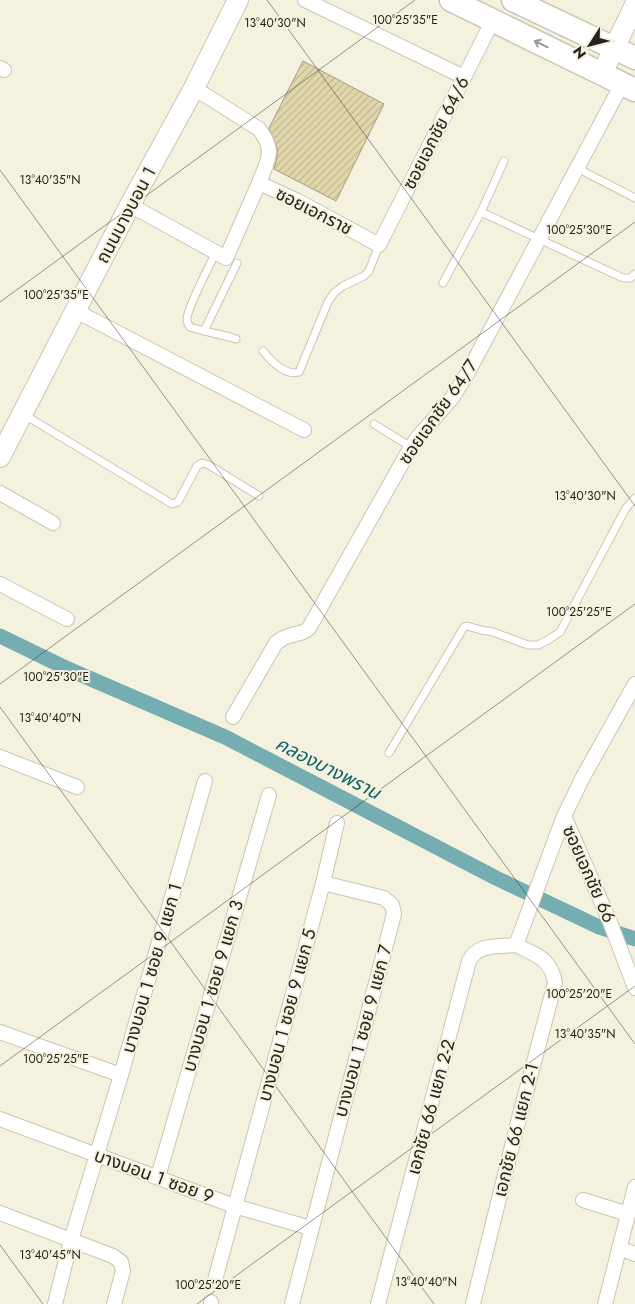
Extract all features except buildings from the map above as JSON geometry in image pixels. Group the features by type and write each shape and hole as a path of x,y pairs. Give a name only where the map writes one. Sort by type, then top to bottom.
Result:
{"main road":[{"name":"ถนนบางบอน 1","path":"0,457 130,205 194,88 238,0"},
{"path":"451,0 602,74 631,86"},
{"path":"523,2 635,58"},
{"path":"602,74 635,5"}],"street":[{"path":"306,0 464,77"},
{"name":"ซอยเอกชัย 64/6","path":"379,245 493,20"},
{"name":"ซอยเอกชัย 64/7","path":"233,717 276,643 286,635 302,632 309,628 418,437 452,398 467,374 577,168 631,86"},
{"path":"194,88 259,128 266,138 270,148 259,183"},
{"name":"ซอยเอกราช","path":"216,252 226,258 259,183 298,201 379,245"},
{"path":"130,205 216,252"},
{"path":"76,311 304,430"},
{"path":"0,493 53,523"},
{"path":"0,584 67,619"},
{"name":"ซอยเอกชัย 66","path":"635,684 583,777 564,816 610,922 635,988"},
{"path":"0,757 77,787"},
{"name":"บางบอน 1 ซอย 9 แยก 1","path":"54,1304 205,781"},
{"name":"บางบอน 1 ซอย 9 แยก 3","path":"158,1176 269,796"},
{"path":"516,945 564,816"},
{"name":"บางบอน 1 ซอย 9 แยก 5","path":"215,1280 323,883 337,824"},
{"name":"บางบอน 1 ซอย 9 แยก 7","path":"292,1304 394,914 392,905 384,898 323,883"},
{"name":"เอกชัย 66 แยก 2-2","path":"378,1304 469,961 476,950 484,947 516,945"},
{"name":"เอกชัย 66 แยก 2-1","path":"473,1304 555,983 549,964 516,945"},
{"path":"0,1032 121,1075"},
{"name":"บางบอน 1 ซอย 9","path":"0,1119 158,1176 234,1206 311,1228"},
{"path":"605,1304 635,1186"},
{"path":"582,1200 628,1214"},
{"path":"1,1217 71,1240 113,1256 121,1262 123,1272 114,1304"},
{"path":"619,1248 635,1254"}],"lane":[{"path":"443,283 481,212 504,161"},
{"path":"577,168 635,198"},
{"path":"481,212 623,278 630,278 635,274"},
{"path":"263,351 271,362 278,367 292,373 299,372 328,302 334,293 343,286 364,276 369,271 379,245"},
{"path":"216,252 187,318 190,327 236,339"},
{"path":"204,330 236,263"},
{"path":"22,414 172,504 178,502 197,466 202,463 209,465 259,496"},
{"path":"374,424 412,447"},
{"path":"389,753 464,627 493,632 528,645 543,643 560,632 626,508 635,498"}],"waterway":[{"name":"คลองบางพราน","path":"0,636 68,669 225,737 496,878 599,927 635,939"}]}
